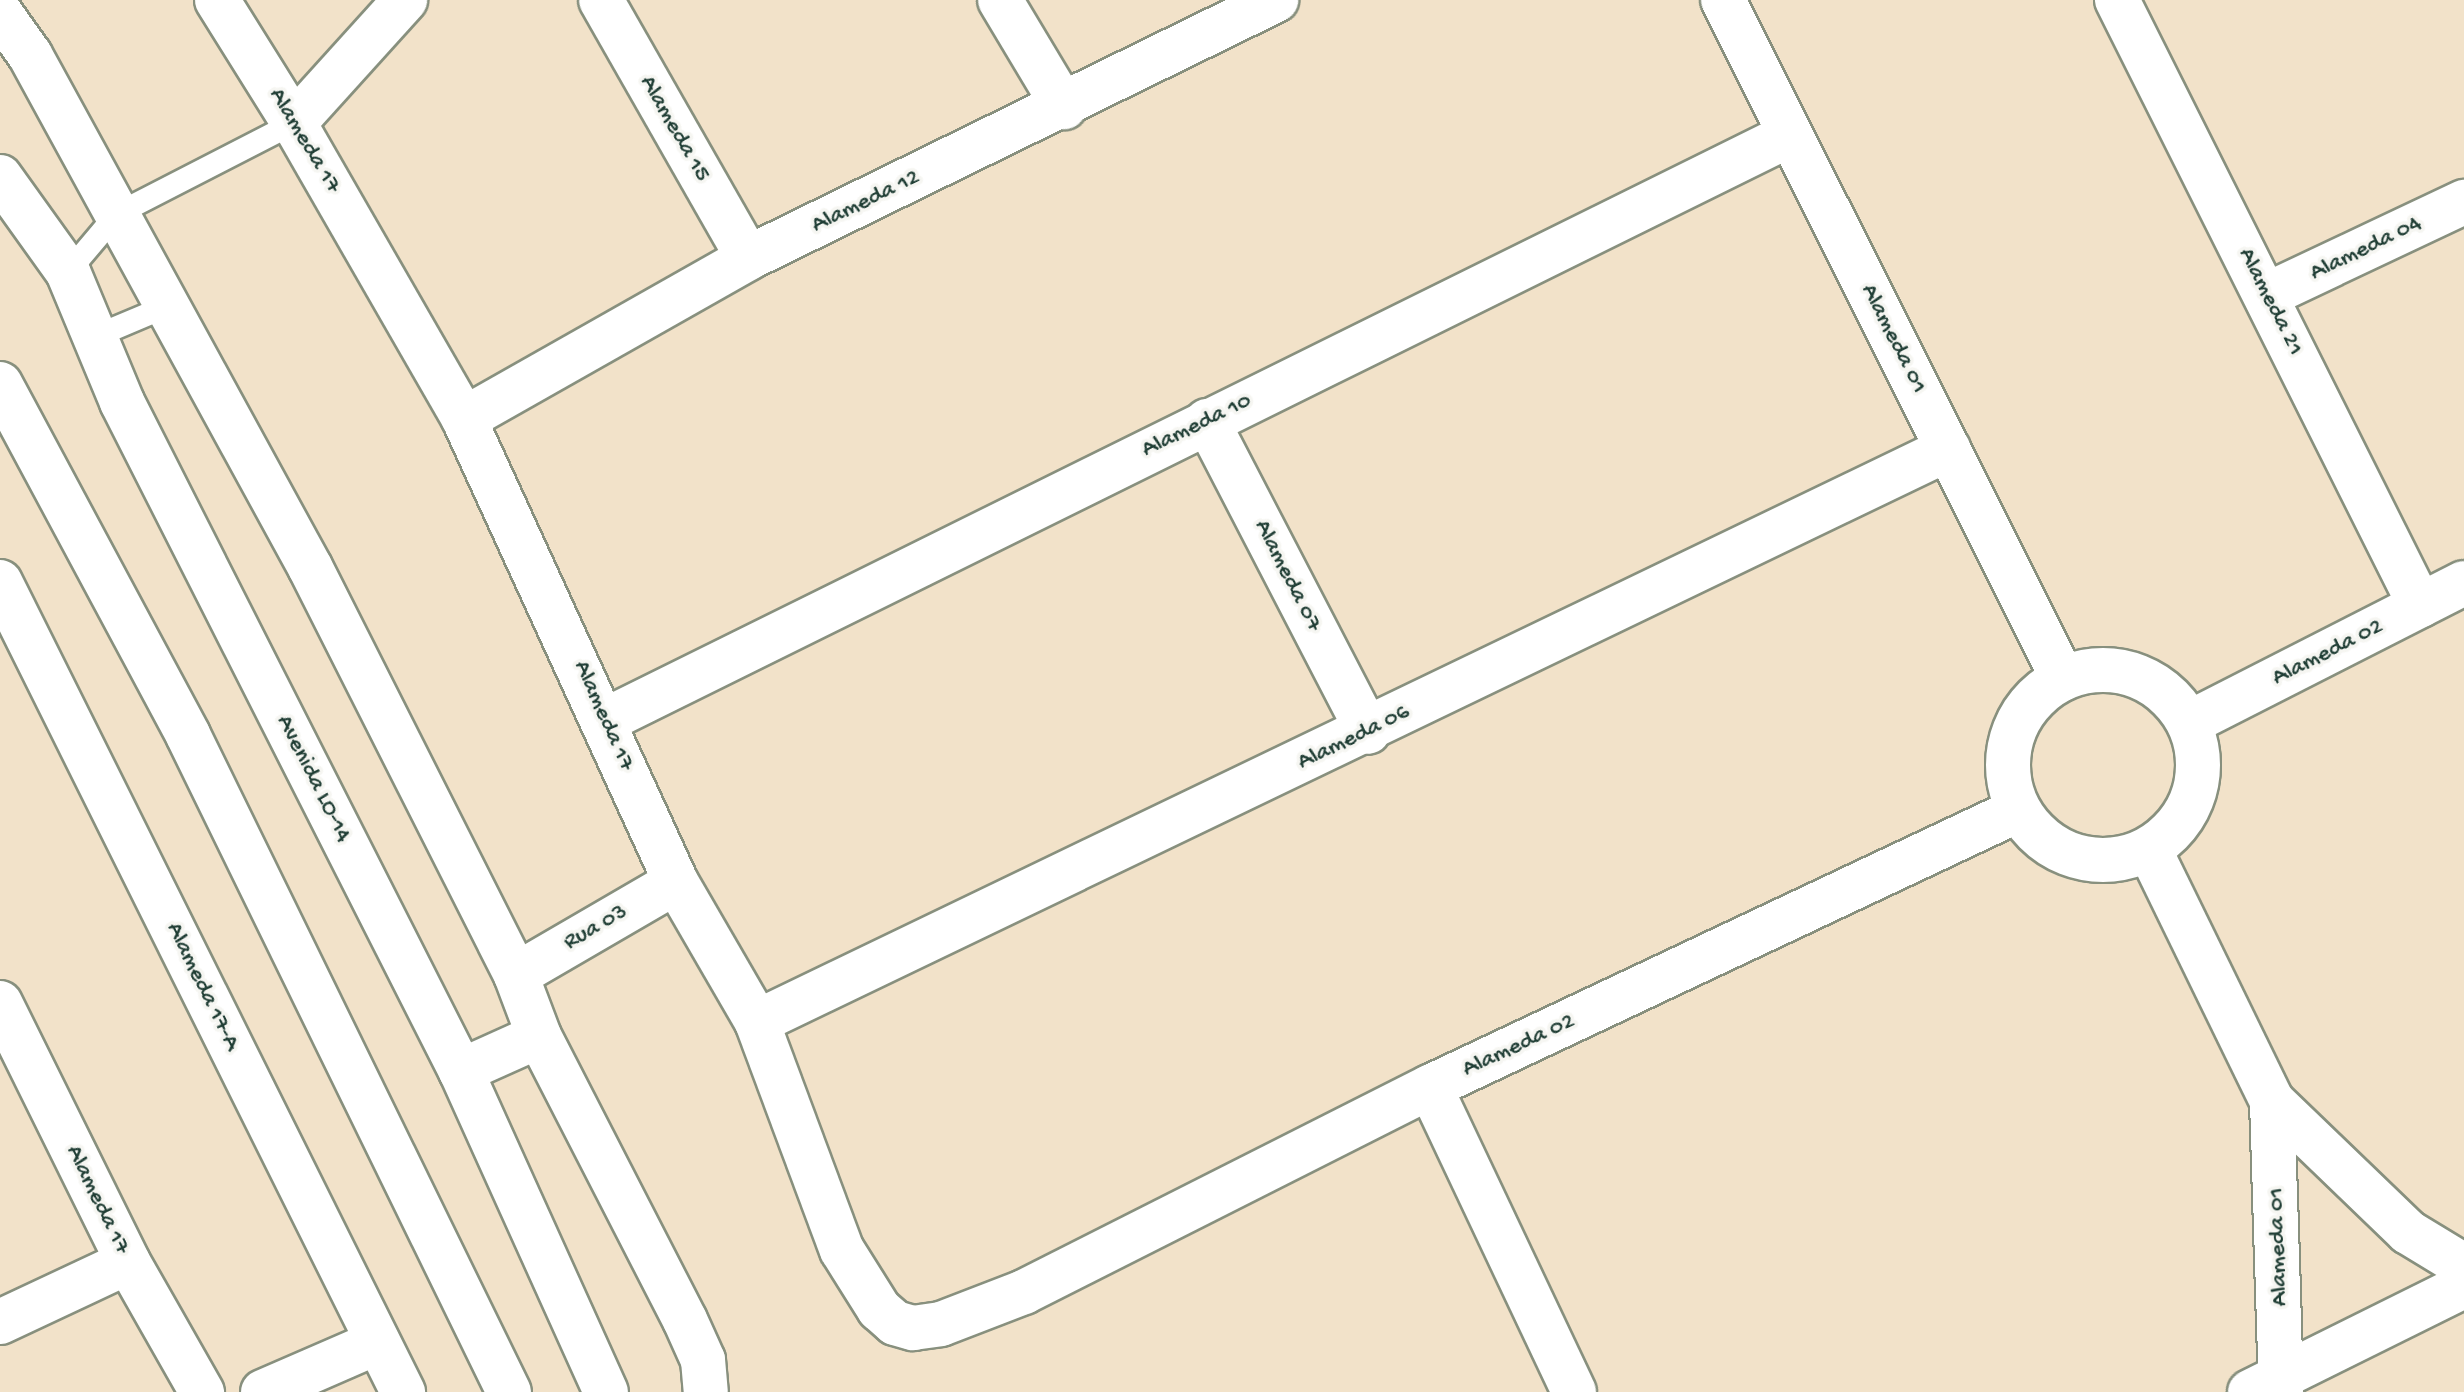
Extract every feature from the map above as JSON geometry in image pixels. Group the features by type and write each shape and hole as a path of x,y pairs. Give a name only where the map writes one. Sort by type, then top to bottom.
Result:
{"street":[{"name":"Alameda 17","path":"217,0 294,123 464,419 606,720 676,882 757,1022 842,1250 879,1309 895,1323 913,1328 972,1314 1024,1292"},
{"path":"294,123 405,0"},
{"name":"Alameda 15","path":"601,0 748,258"},
{"path":"1000,0 1064,107"},
{"name":"Alameda 12","path":"464,419 748,258 1064,107 1276,0"},
{"name":"Alameda 01","path":"1723,0 2063,679"},
{"name":"Alameda 21","path":"2117,0 2420,605"},
{"path":"0,13 30,55 165,307 310,567 516,975 539,1036 685,1320 703,1360 706,1392"},
{"name":"Alameda 10","path":"606,720 1789,135"},
{"name":"Avenida LO-14","path":"0,177 68,272 94,337 461,1071 606,1392"},
{"name":"Alameda 04","path":"2267,295 2464,202"},
{"path":"3,395 188,735 509,1392"},
{"name":"Alameda 07","path":"1207,421 1368,732"},
{"name":"Alameda 06","path":"757,1022 1368,732 1948,449"},
{"name":"Alameda 17-A","path":"0,582 403,1392"},
{"name":"Alameda 02","path":"2191,722 2464,583"},
{"path":"2091,671 2122,672 2150,683 2191,722 2197,781 2188,808 2172,831 2149,849 2121,859 2091,860 2062,852 2037,834 2018,810 2008,781 2008,750 2017,720 2037,696 2063,679 2091,671"},
{"name":"Alameda 02","path":"1024,1292 1430,1087 2018,810"},
{"name":"Alameda 01","path":"2149,849 2272,1101 2408,1232 2464,1266"},
{"name":"Rua 03","path":"516,975 676,882"},
{"name":"Alameda 17","path":"0,1003 128,1262 202,1392"},
{"path":"461,1071 539,1036"},
{"path":"1430,1087 1574,1392"},
{"name":"Alameda 01","path":"2271,1386 2272,1101"},
{"path":"0,1322 128,1262"},
{"path":"2271,1386 2464,1286"},
{"path":"263,1392 378,1342"}],"lane":[{"path":"68,272 117,214 294,123"},
{"path":"94,337 165,307"}]}
